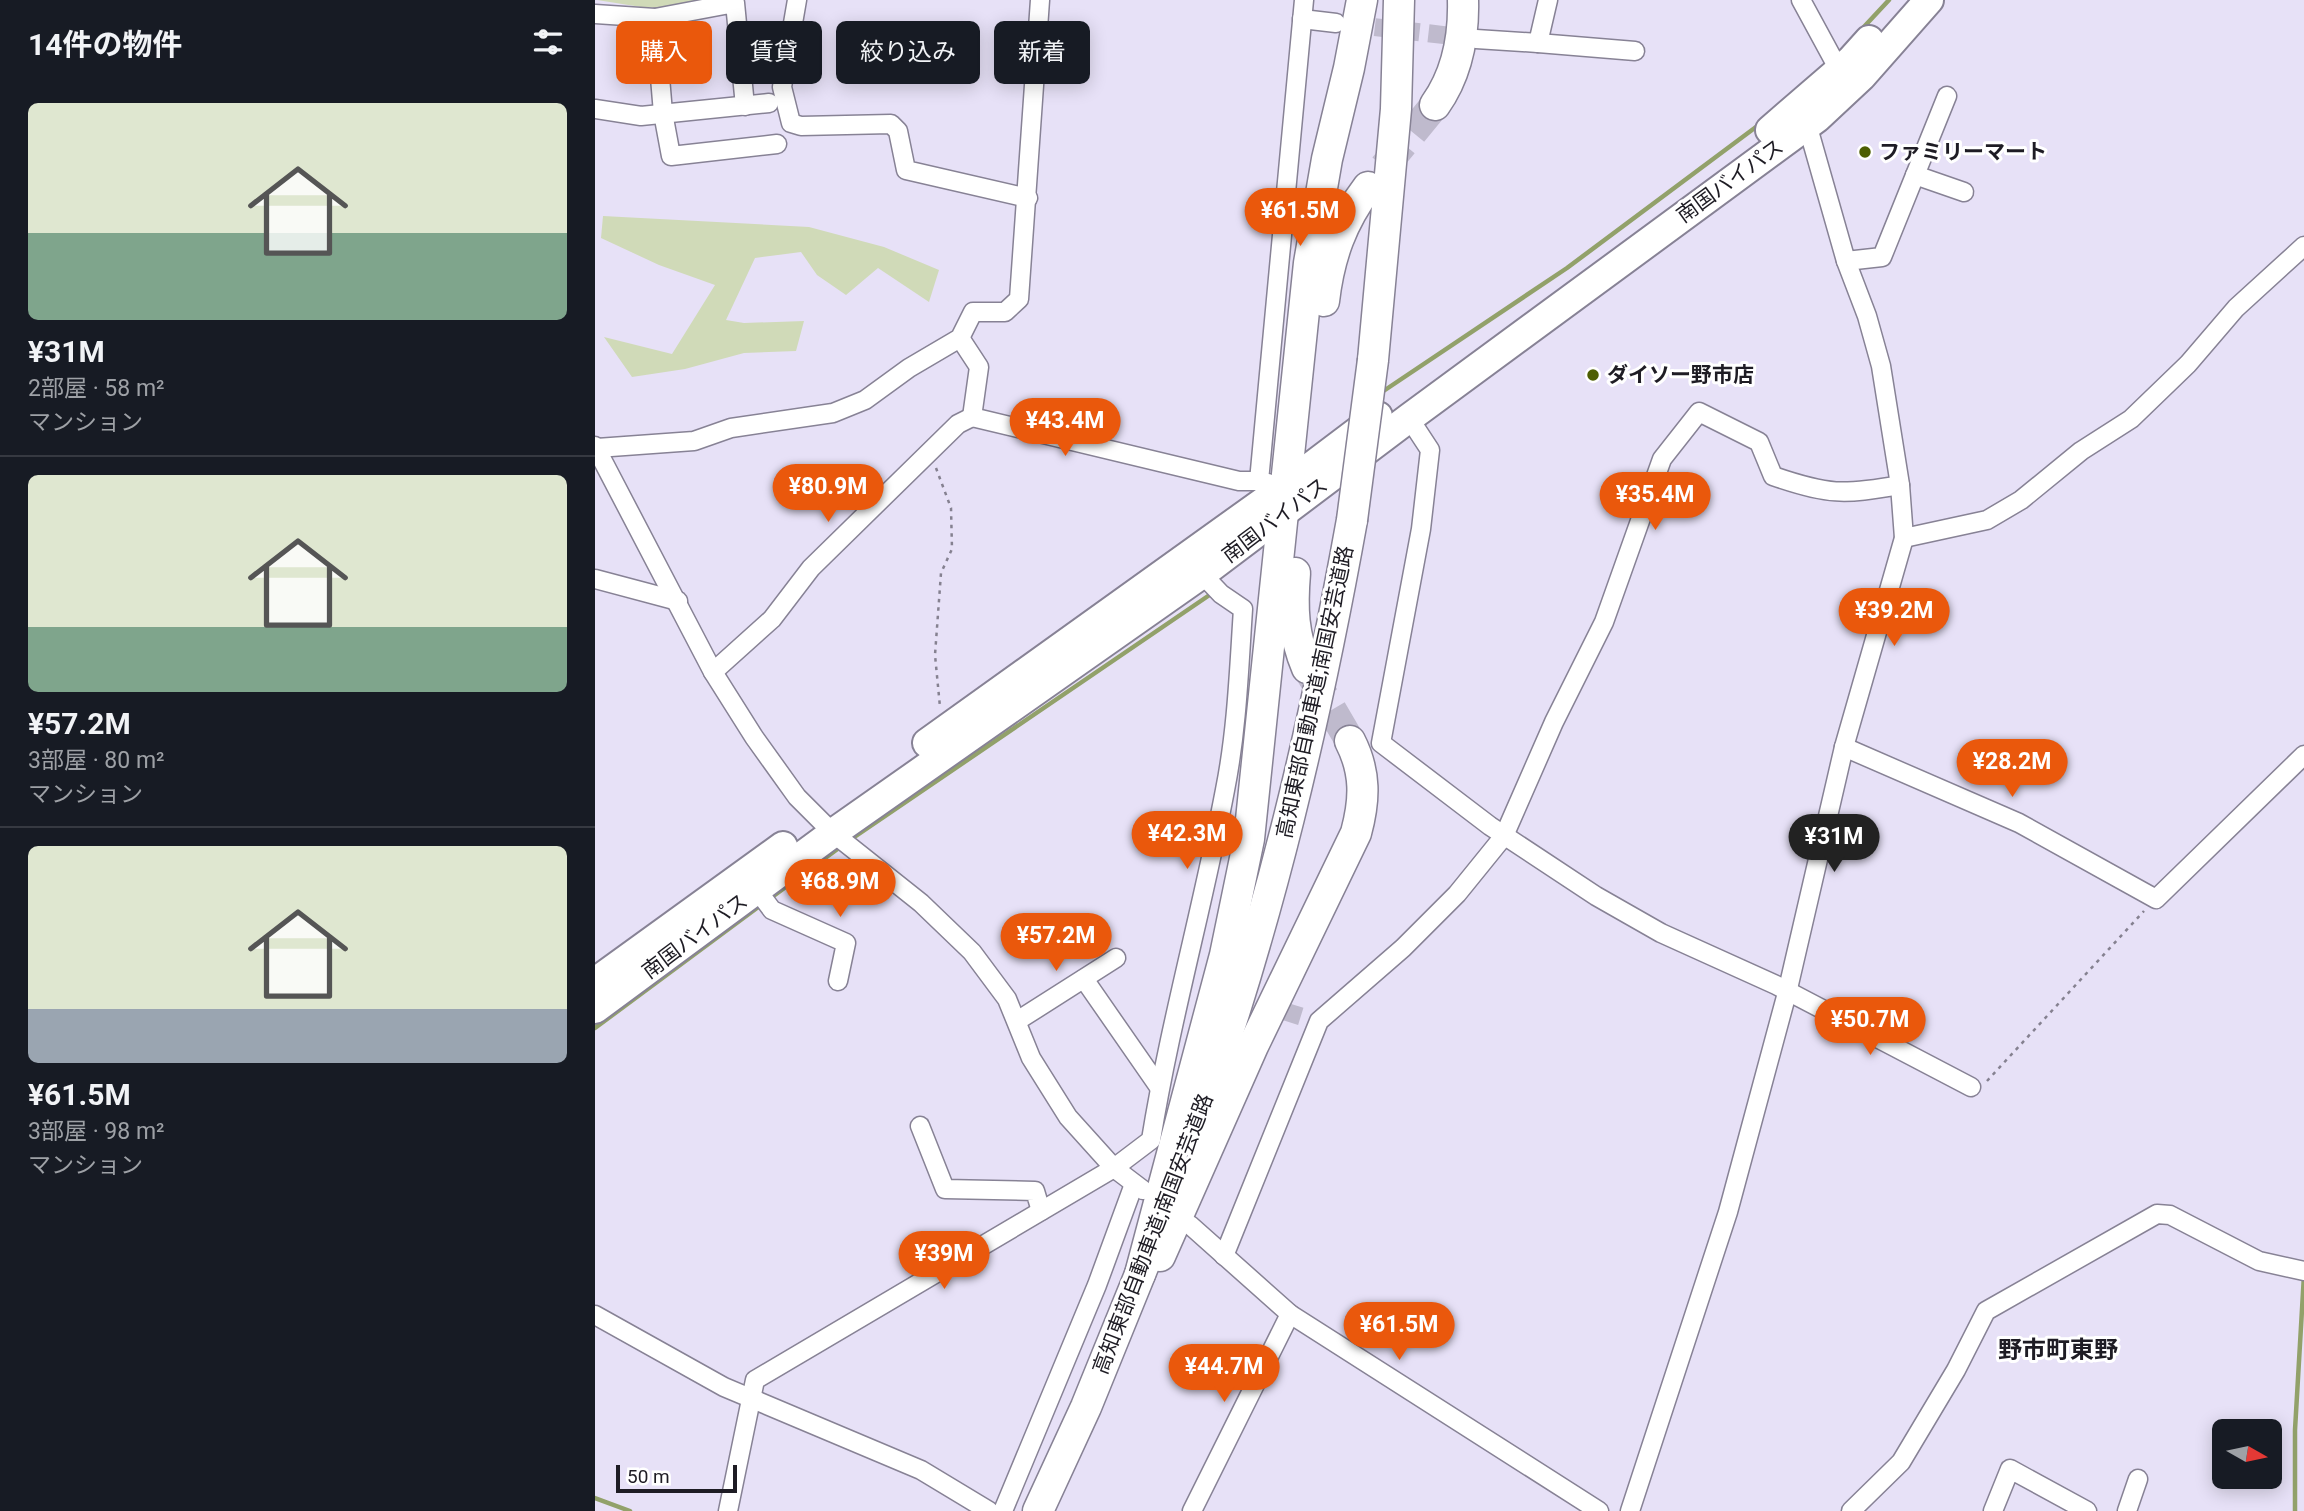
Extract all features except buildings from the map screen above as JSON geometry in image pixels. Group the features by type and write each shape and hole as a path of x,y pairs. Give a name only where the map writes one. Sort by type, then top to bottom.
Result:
{"highway":[{"path":"1140,1275 1225,955 1249,839 1317,207 1362,0"},
{"name":"高知東部自動車道;南国安芸道路","path":"1038,1511 1086,1407 1183,1166 1251,959 1309,736 1352,520 1373,360 1396,110 1399,0"},
{"path":"1435,105 1444,92 1459,53 1463,0"},
{"name":"南国バイパス","path":"595,1009 757,890 1202,574 1287,490 1409,418 1804,115 1834,61 1904,0"},
{"name":"南国バイパス","path":"595,982 836,835 942,733 1287,490 1705,182 1862,76 1929,0"},
{"path":"1307,668 1295,637 1292,618 1287,490 1325,288 1338,235 1351,209 1368,187"},
{"path":"1086,1407 1130,1321 1253,1046 1356,833 1364,804 1359,758 1350,741"}],"street":[{"path":"797,0 782,87 792,123 801,126 891,124 898,131 906,170 1028,198"},
{"path":"1003,1511 1139,1187 1114,1168 1084,1136 1047,1087 1031,1058 1000,987 972,952 921,902 836,835 797,797 754,737 713,671 596,447 694,441 731,428 833,413 865,400 909,368 960,338 973,312 1005,312 1019,299 1040,0"},
{"path":"713,671 772,619 811,568 958,424 972,417 1287,490 1304,0"},
{"path":"1538,43 1548,0"},
{"path":"1801,0 1834,61"},
{"path":"595,13 655,18 735,3 745,106"},
{"path":"655,18 663,113 671,156 777,144"},
{"path":"1303,19 1336,23"},
{"path":"1476,38 1635,51"},
{"path":"1846,261 1882,257 1947,96"},
{"path":"595,109 641,116 769,103"},
{"path":"1630,1511 1728,1212 1787,993 1844,747 1904,538 1900,485 1881,366 1867,316 1846,261 1804,115"},
{"path":"1915,176 1964,192"},
{"path":"1904,538 1987,520 2021,500 2081,452 2131,419 2188,365 2236,308 2304,246"},
{"path":"960,338 979,367 972,417"},
{"path":"1224,1256 1311,1019 1412,939 1457,894 1504,836 1553,722 1604,622 1662,459 1699,412 1759,442 1773,476 1818,491 1854,493 1900,485"},
{"path":"1409,418 1430,450 1421,529 1381,743 1504,836 1596,896 1661,933 1776,985 1971,1087"},
{"path":"728,1511 755,1380 1114,1168 1151,1140 1159,1087 1226,789 1235,730 1244,609 1221,594 1202,574"},
{"path":"595,579 678,600"},
{"path":"1844,747 2019,823 2156,899 2304,755"},
{"path":"757,890 772,910 846,943 838,981"},
{"path":"1017,1021 1117,958"},
{"path":"1084,979 1159,1087"},
{"path":"1182,981 1202,986"},
{"path":"920,1126 946,1189 1035,1191 1041,1211"},
{"path":"1851,1511 1901,1462 1957,1370 1986,1311 2157,1214 2170,1215 2259,1261 2304,1271"},
{"path":"1190,1225 1290,1314 1532,1471 1599,1511"},
{"path":"1192,1511 1290,1314"},
{"path":"595,1315 724,1387 921,1471 989,1511"},
{"path":"1993,1511 2010,1469 2087,1511"},
{"path":"2127,1511 2137,1479"}],"path":[{"path":"930,452 951,508 953,550 941,573 935,654 942,733"},
{"path":"1971,1087 1980,1088 2156,899"}],"green space":[{"path":"597,0 724,0 719,12 641,7"},
{"path":"603,216 809,227 884,247 939,270 929,302 878,268 846,295 817,275 801,252 755,258 726,320 744,323 804,321 796,351 744,353 685,369 632,377 604,337 672,354 715,285 659,265 601,238"}],"waterway":[{"path":"1861,30 1889,0"},
{"path":"1382,392 1567,268 1760,124"},
{"path":"850,840 1211,594"},
{"path":"768,900 843,845"},
{"path":"595,1028 761,905"},
{"path":"2295,1511 2295,1430 2304,1275"},
{"path":"595,1498 630,1511"}],"tunnel":[{"path":"1348,24 1469,38"},
{"path":"1384,167 1435,105"},
{"path":"1309,671 1350,741"},
{"path":"1232,995 1303,1017"}],"place":[{"name":"ファミリーマート","path":"1865,152"},
{"name":"ダイソー野市店","path":"1593,375"}],"district":[{"name":"野市町東野","path":"2058,1350"}]}
